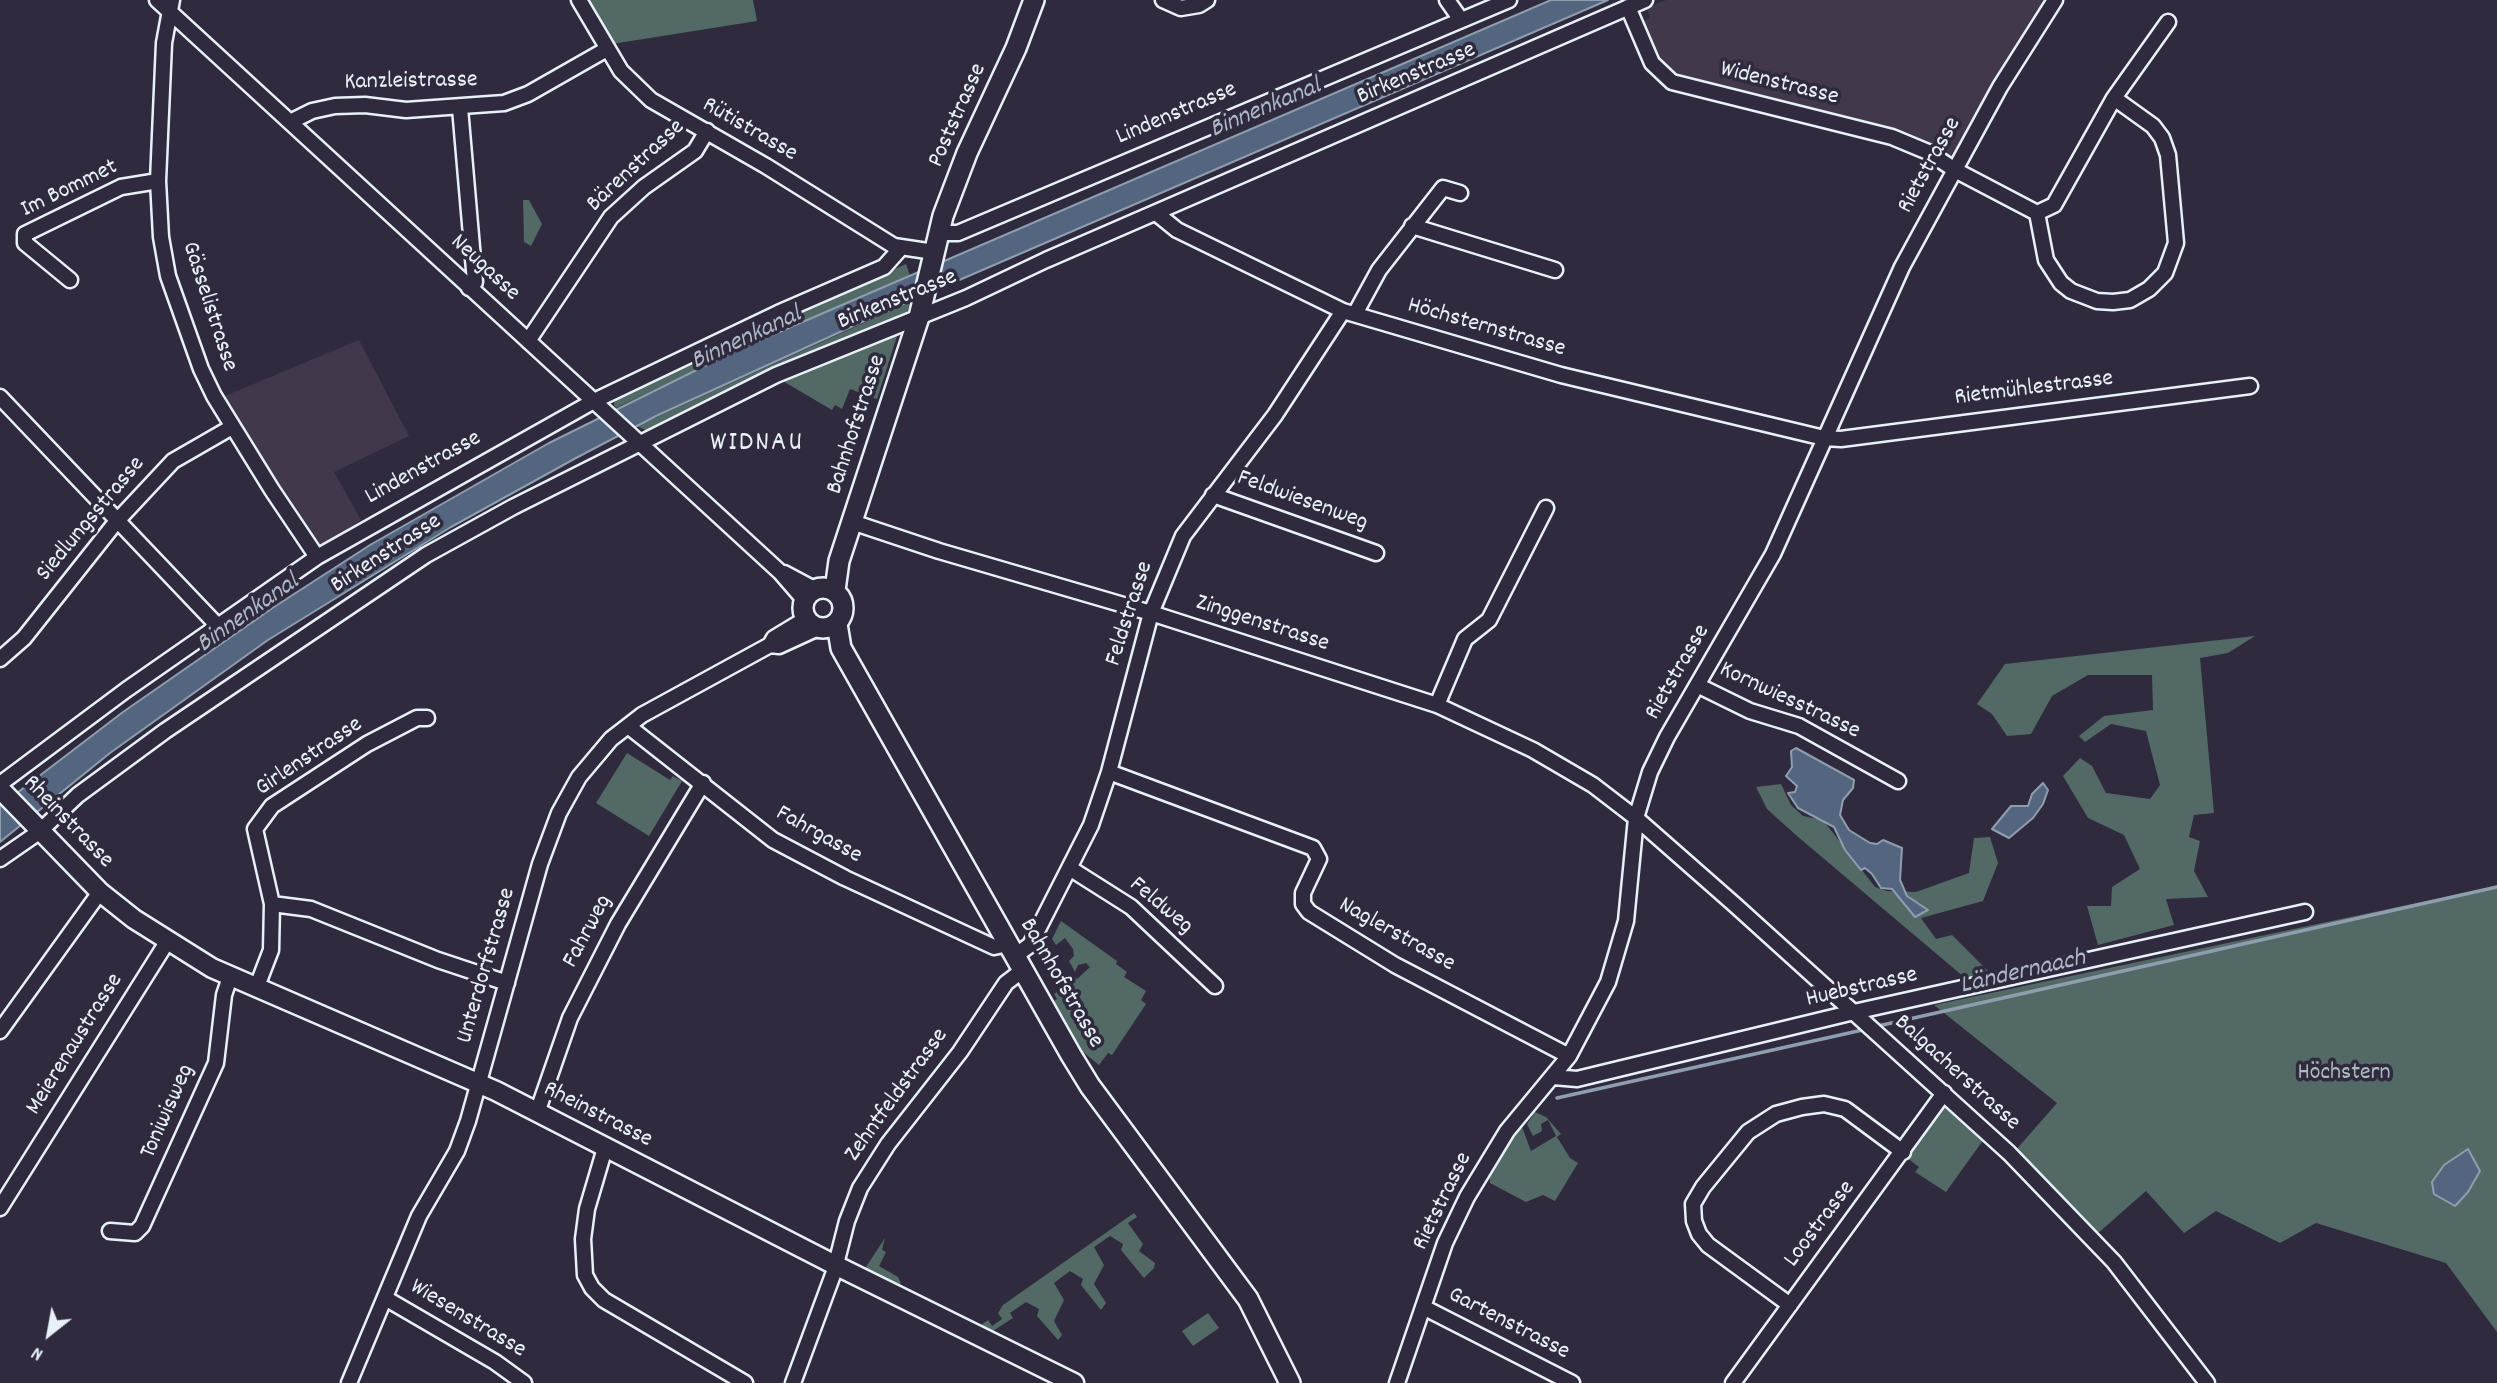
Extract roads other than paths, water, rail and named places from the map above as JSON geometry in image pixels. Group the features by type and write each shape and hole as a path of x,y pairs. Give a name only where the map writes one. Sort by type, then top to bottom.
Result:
{"main road":[{"name":"Poststrasse","path":"920,310 935,246 967,153 1016,48 1034,0"},
{"name":"Bahnhofstrasse","path":"920,310 839,561 820,609 1090,1086 1248,1299 1264,1326 1290,1383"}],"street":[{"name":"Neugasse","path":"158,0 170,5 290,122 780,572 791,575 820,609"},
{"name":"Rütistrasse","path":"579,0 607,50 629,81 650,100 707,131 900,248 935,246"},
{"path":"1163,0 1181,8 1199,5 1207,0"},
{"path":"1447,0 1461,20"},
{"name":"Lindenstrasse","path":"935,246 958,233 1509,0"},
{"name":"Birkenstrasse","path":"0,859 78,795 165,731 426,555 635,440 920,310 1156,213 1645,0"},
{"name":"Rietstrasse","path":"1397,1383 1445,1243 1467,1198 1507,1131 1569,1056 1596,1010 1621,944 1630,897 1636,818 1650,772 1773,554 1902,267 2000,87 2055,0"},
{"name":"Gässelistrasse","path":"170,5 164,43 158,181 161,237 168,276 201,369 232,427 317,557"},
{"name":"Widenstrasse","path":"1628,7 1652,63 1672,82 1892,137 1928,152 1955,170 2037,213"},
{"path":"2114,98 2153,126 2168,155 2176,243 2165,273 2149,289 2130,300 2113,302 2083,297 2061,282 2046,260 2037,213 2054,205 2114,98 2168,22"},
{"name":"Kanzleistrasse","path":"290,122 312,111 335,106 365,105 406,110 515,100 607,50"},
{"path":"460,107 475,282 470,288"},
{"name":"Bärenstrasse","path":"528,341 611,217 644,187 695,152 707,131"},
{"name":"Im Bommet","path":"70,280 25,243 25,234 121,187 158,181"},
{"name":"Feldstrasse","path":"1015,956 1030,945 1071,869 1091,825 1109,772 1151,612 1182,536 1275,415 1412,226 1443,188 1460,193"},
{"name":"Höchsternstrasse","path":"1156,213 1177,230 1349,313 1561,375 1824,438"},
{"path":"1412,226 1555,270"},
{"name":"Lindenstrasse","path":"1,788 217,625 317,557 596,404 778,313 884,267 900,248"},
{"name":"Rietmühlestrasse","path":"1824,438 1841,439 2250,386"},
{"path":"0,397 116,522 217,625"},
{"name":"Siedlungsstrasse","path":"0,659 24,638 116,522 173,461 232,427"},
{"name":"Feldwiesenweg","path":"1213,495 1376,553"},
{"path":"1437,705 1465,639 1489,620 1546,508"},
{"name":"Zinggenstrasse","path":"852,522 939,551 1151,612 1437,705 1493,729 1555,762 1636,818"},
{"name":"Unterdorfstrasse","path":"349,1383 419,1216 457,1151 479,1083 540,864 559,813 579,777 611,739 628,726 667,699 770,645 774,638 820,609"},
{"name":"Kornwiesstrasse","path":"1697,685 1750,711 1799,726 1898,780"},
{"name":"Girlenstrasse","path":"256,989 271,950 272,904 255,829 272,806 367,744 417,718 428,718"},
{"name":"Fahrgasse","path":"628,726 750,824 804,857 1015,956"},
{"name":"Naglerstrasse","path":"1109,772 1313,848 1320,859 1303,893 1303,904 1309,912 1385,959 1569,1056"},
{"name":"Fahrweg","path":"537,1113 570,1018 618,924 702,783"},
{"name":"Rheinstrasse","path":"1,788 36,829 100,892 167,942 230,977 479,1083 835,1265 1048,1378 1074,1383"},
{"name":"Balgacherstrasse","path":"1636,818 1882,1036 2070,1214 2138,1292 2207,1383"},
{"name":"Feldweg","path":"1071,869 1130,907 1215,986"},
{"name":"Rheinstrasse","path":"0,1031 100,892"},
{"path":"272,904 311,909 438,960 507,983"},
{"name":"Huebstrasse","path":"1553,1077 1577,1079 2305,912"},
{"name":"Meierenaustrasse","path":"0,1208 167,942"},
{"name":"Zehntfeldstrasse","path":"793,1383 835,1265 847,1221 870,1171 960,1052 1006,983 1015,956"},
{"name":"Toniwisweg","path":"110,1231 135,1233 142,1226 216,1063 223,995 230,977"},
{"name":"Loostrasse","path":"1733,1383 1944,1093"},
{"path":"1790,1304 1708,1245 1699,1234 1694,1222 1693,1204 1703,1187 1748,1132 1776,1114 1802,1107 1824,1104 1845,1109 1903,1152"},
{"path":"605,1148 587,1209 583,1239 585,1275 592,1288 604,1300 746,1383"},
{"name":"Wiesenstrasse","path":"385,1298 495,1362 524,1383"},
{"name":"Gartenstrasse","path":"1423,1307 1572,1383"}],"water":[{"path":"1551,0 1608,0 862,322 656,416 576,458 451,527 268,640 110,753 0,842 0,806 123,712 274,607 370,545 549,443 735,351"},
{"path":"1796,748 1854,780 1853,788 1843,800 1840,815 1849,830 1870,843 1877,844 1883,840 1902,848 1900,880 1907,896 1928,910 1915,917 1892,889 1881,888 1872,874 1865,868 1861,870 1845,850 1834,827 1798,808 1788,793 1795,792 1797,786 1786,776 1792,767 1791,751"},
{"path":"2043,783 2048,790 2043,804 2033,818 2009,838 1992,829 2011,806 2028,806 2032,794"},
{"path":"2468,1149 2480,1171 2468,1192 2455,1206 2434,1194 2432,1182 2444,1165"}],"waterway":[{"name":"Ländernaach","path":"1878,1026 2497,887"},
{"name":"Ländernaach","path":"1557,1098 1867,1029"}],"district":[{"name":"WIDNAU","path":"757,445"}],"water label":[{"name":"Binnenkanal","path":"1266,110"},
{"name":"Binnenkanal","path":"747,340"},
{"name":"Binnenkanal","path":"249,615"}],"park label":[{"name":"Höchstern","path":"2344,1075"}]}
